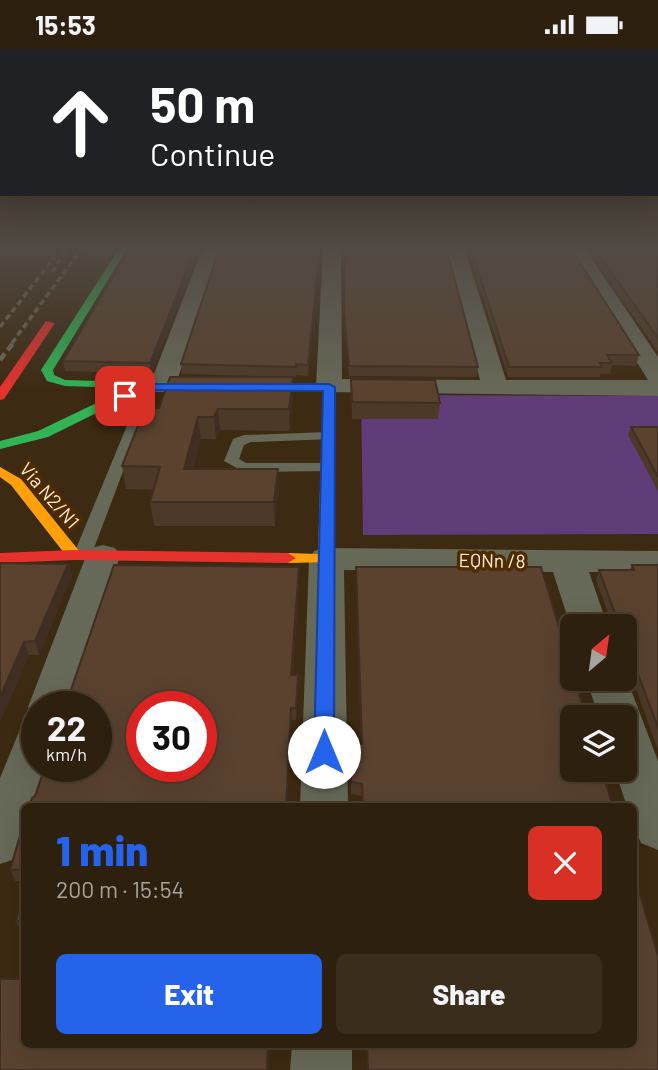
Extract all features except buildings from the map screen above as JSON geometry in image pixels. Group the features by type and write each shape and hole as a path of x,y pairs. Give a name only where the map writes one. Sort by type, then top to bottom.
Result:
{"street":[{"path":"94,295 47,370 53,381 151,387 658,387"},
{"path":"0,445 44,434 151,387 191,295"},
{"path":"324,803 331,295"},
{"path":"469,295 495,387"},
{"path":"606,295 658,376"},
{"path":"0,396 57,314"},
{"name":"Via N2/N1","path":"0,471 16,482 86,556"},
{"path":"53,691 86,556 326,559"},
{"name":"Via N2/N1","path":"0,558 86,556"},
{"name":"EQNn /8","path":"326,559 658,562"},
{"path":"566,561 584,614"},
{"path":"637,766 658,828"},
{"path":"0,842 22,782"},
{"path":"321,1070 322,1048"}],"lane":[{"path":"86,556 151,387"},
{"path":"327,468 244,467 234,465 231,461 239,442 249,438 328,436"}],"shaded area":[{"path":"361,395 658,396 658,534 363,535"}],"railway":[{"path":"0,327 25,295"},
{"path":"12,343 48,295"},
{"path":"0,360 14,342"}],"traffic: fast":[{"path":"94,295 47,370 51,378 65,383 202,387"},
{"path":"0,445 43,434 140,387"}],"traffic: slow":[{"path":"202,387 329,387 326,559 288,558"},
{"path":"0,471 16,482 74,555"}],"traffic: jam":[{"path":"0,396 50,323"},
{"path":"0,558 74,555 288,558"}],"route":[{"path":"125,396 142,386 329,387 324,752"}]}
